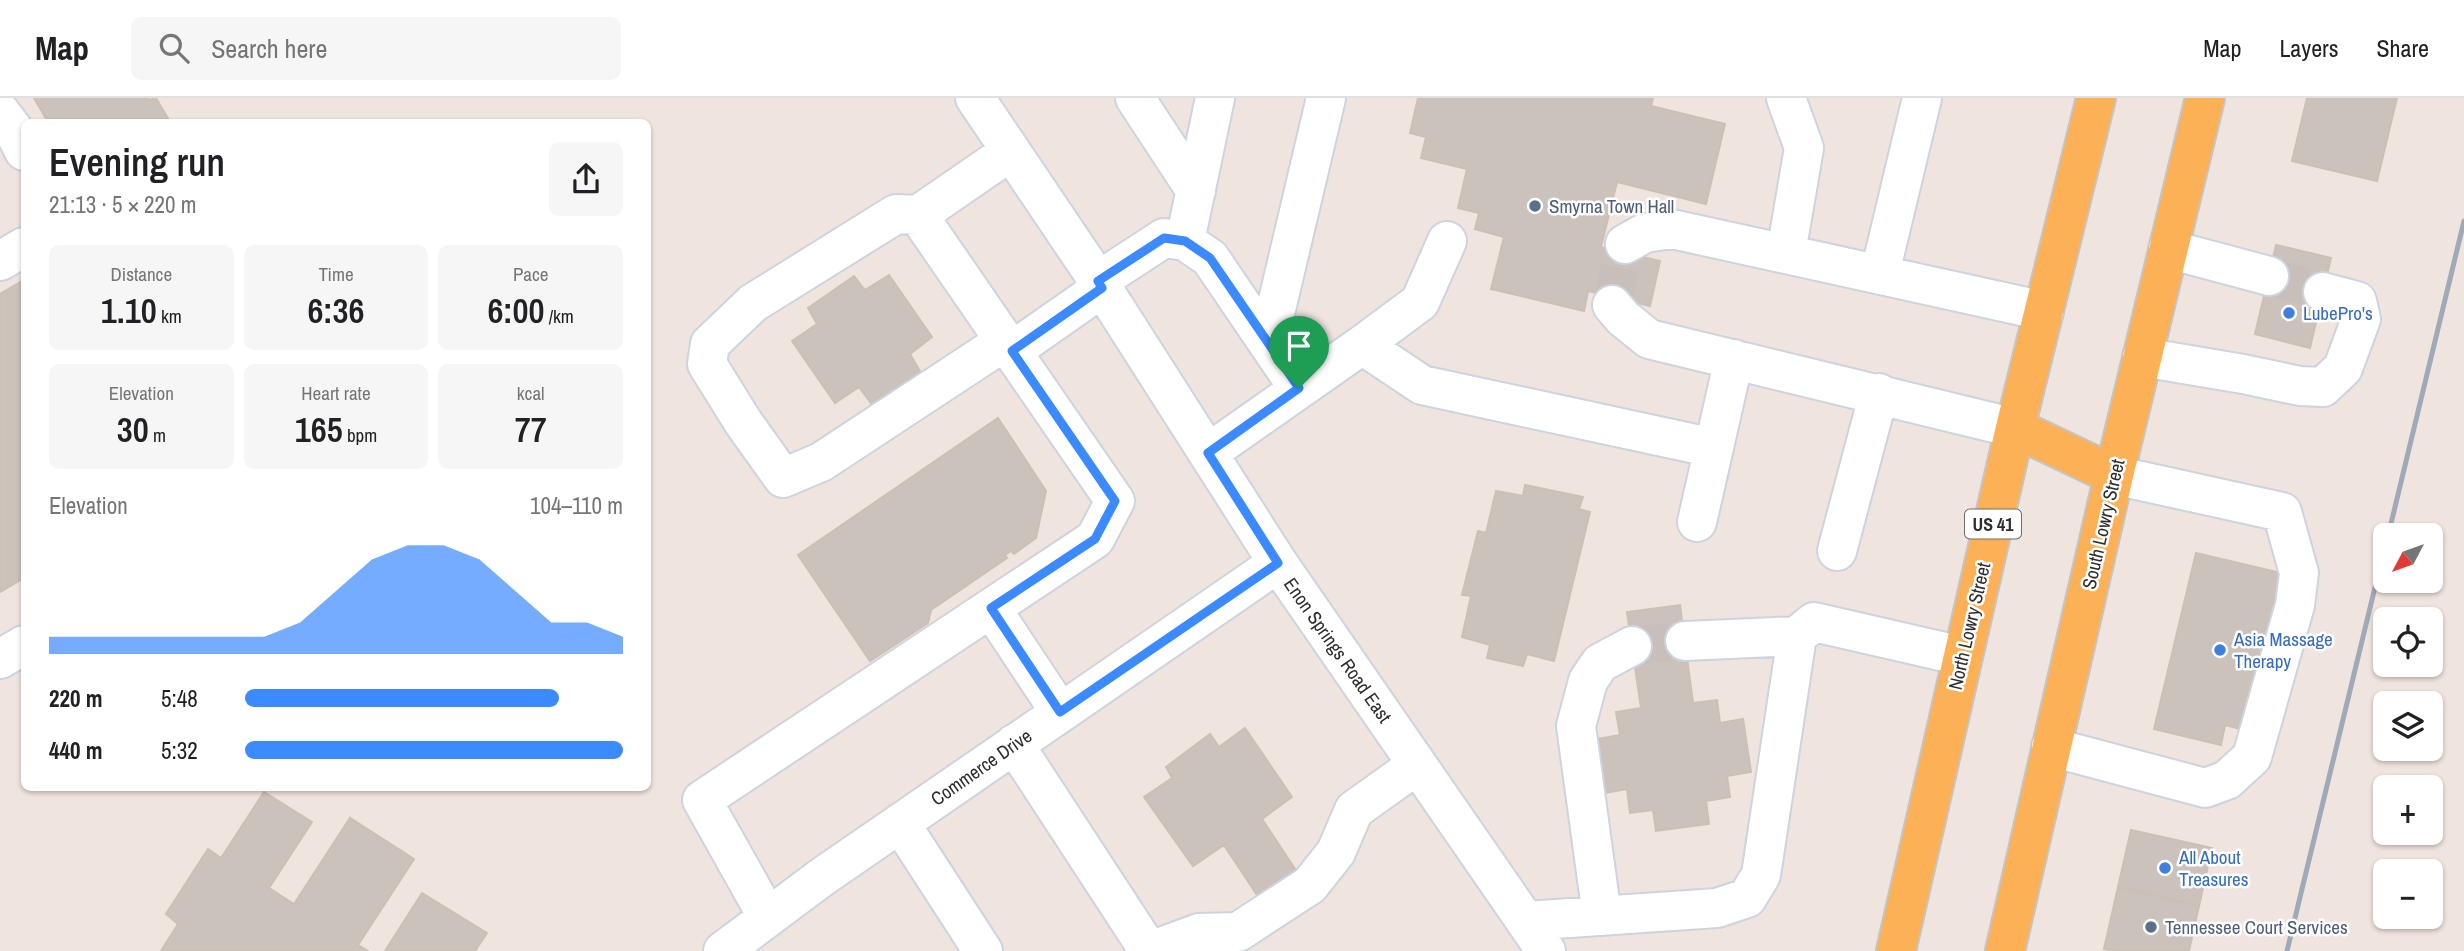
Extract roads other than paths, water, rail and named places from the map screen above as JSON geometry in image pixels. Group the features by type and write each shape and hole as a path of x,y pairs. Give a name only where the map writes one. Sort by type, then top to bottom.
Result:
{"main road":[{"name":"North Lowry Street","path":"1896,951 2015,428 2096,98"},
{"name":"South Lowry Street","path":"2005,951 2050,747 2205,98"},
{"path":"2015,428 2114,475"}],"street":[{"name":"Enon Springs Road East","path":"975,98 1100,285 1278,563 1535,936"},
{"path":"1135,98 1196,191"},
{"path":"1185,241 1215,98"},
{"path":"1268,343 1326,98"},
{"path":"1786,98 1804,148 1786,253"},
{"path":"1880,273 1923,98"},
{"path":"0,112 21,145"},
{"path":"1011,151 918,215 895,214 753,303 710,344 707,364 743,422 783,478 821,462 1009,346 1164,238 1185,241 1210,258 1299,388"},
{"path":"767,916 702,800 1095,539 1115,501 918,215"},
{"path":"1625,244 1645,233 1672,229 2044,311"},
{"path":"1208,453 1420,302 1447,241"},
{"path":"0,261 21,249"},
{"path":"2168,249 2269,276"},
{"path":"2142,357 2243,373 2300,386 2323,387 2343,368 2361,319 2357,301 2323,292"},
{"path":"1612,305 1623,318 1649,339 2015,428"},
{"path":"1362,345 1422,384 1714,448"},
{"path":"1697,522 1734,359"},
{"path":"1837,551 1879,393"},
{"path":"2050,747 2205,788 2227,780 2252,757 2295,606 2299,573 2283,512 2114,475"},
{"name":"Commerce Drive","path":"723,951 767,916 900,823 1278,563"},
{"path":"991,608 1060,712"},
{"path":"1685,640 1797,636 1814,622 1962,656"},
{"path":"1535,936 1602,916 1717,908 1747,898 1761,875 1797,636"},
{"path":"1602,916 1576,726 1588,681 1600,663 1632,646"},
{"path":"0,659 21,647"},
{"path":"1014,744 1149,951 1199,933 1238,932 1310,885 1336,852 1354,810 1417,765"},
{"path":"900,823 983,951"}],"tunnel":[{"path":"1612,305 1625,244"},
{"path":"2269,276 2323,292"},
{"path":"1632,646 1685,641"}],"railway":[{"path":"2391,523 2464,221"},
{"path":"2287,951 2374,593"}],"place":[{"name":"Smyrna Town Hall","path":"1535,206"},
{"name":"LubePro's","path":"2289,313"},
{"name":"Asia Massage Therapy","path":"2220,650"},
{"name":"All About Treasures","path":"2165,868"},
{"name":"Tennessee Court Services","path":"2151,927"}]}
